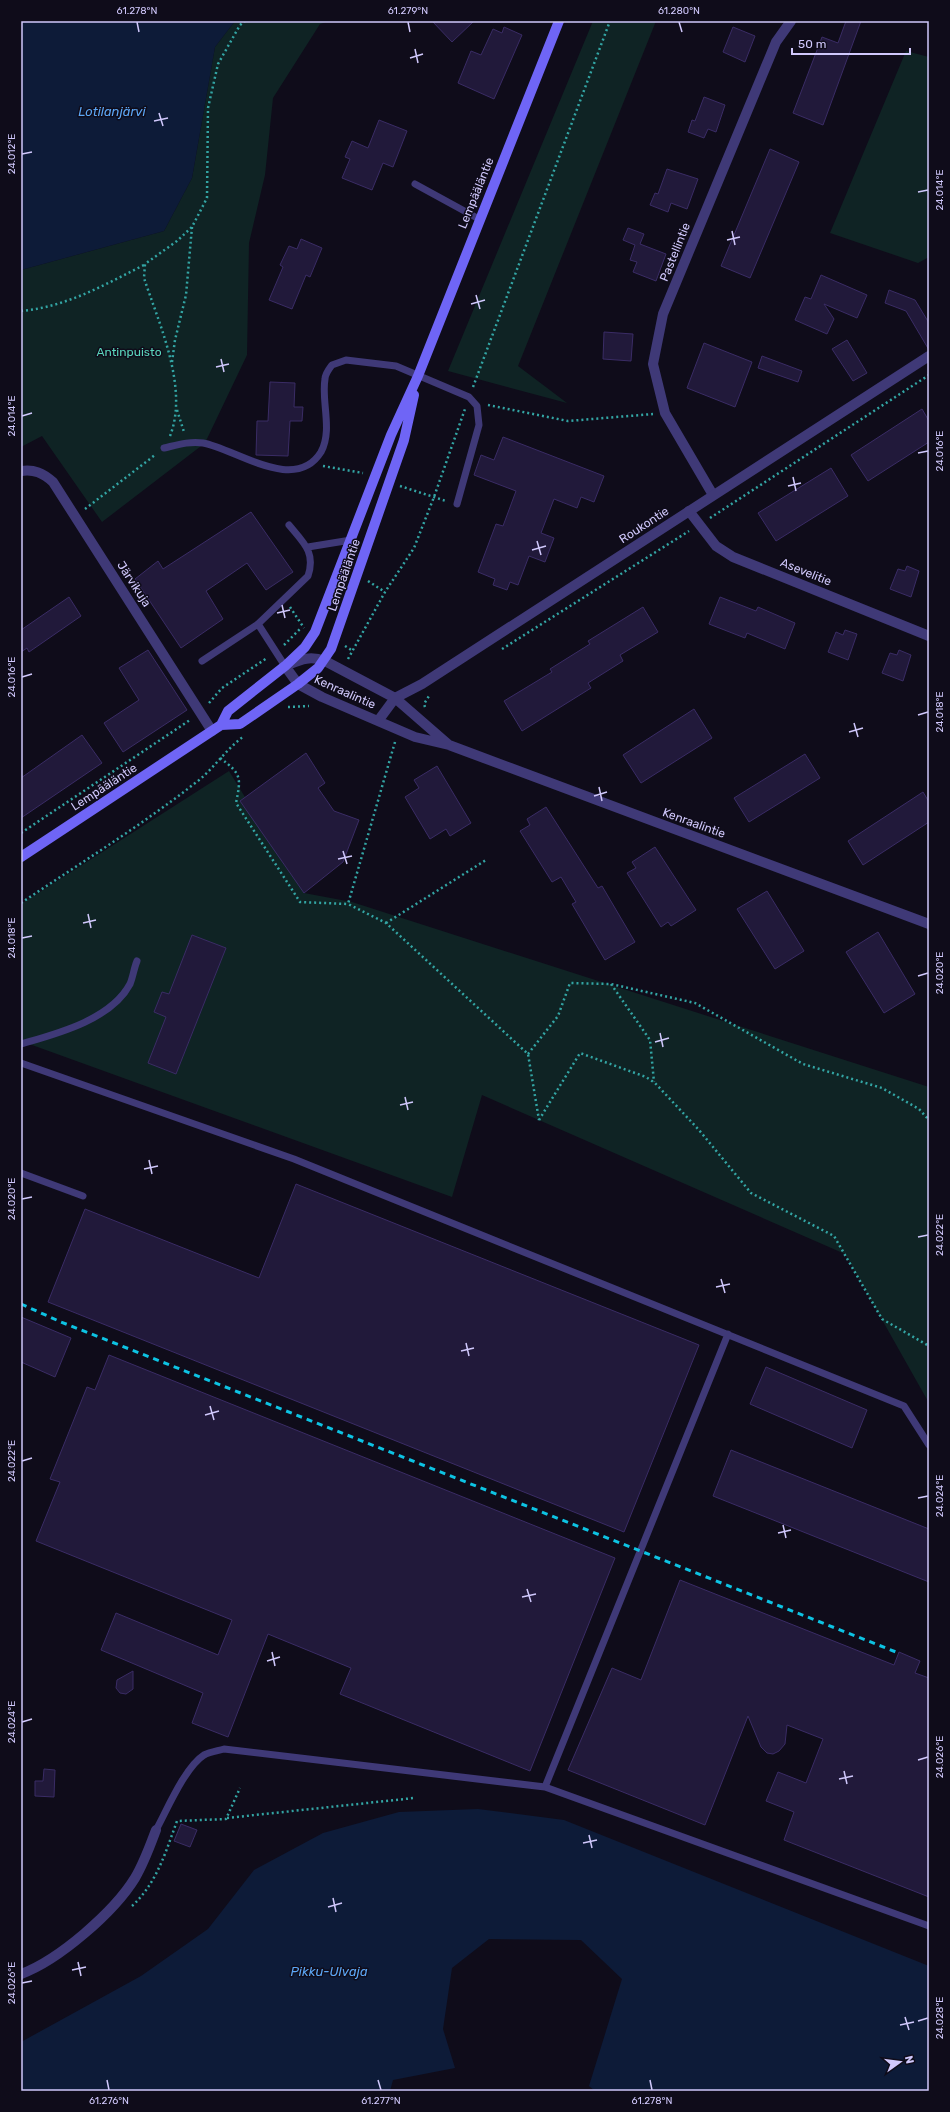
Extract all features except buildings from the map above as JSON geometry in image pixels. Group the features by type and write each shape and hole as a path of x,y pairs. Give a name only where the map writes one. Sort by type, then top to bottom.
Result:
{"main road":[{"name":"Lempääläntie","path":"21,857 221,725 231,708 285,666 305,647 315,632 391,435 418,376 479,219 559,21"},
{"name":"Lempääläntie","path":"221,725 240,724 298,684 325,661 335,642 404,440 418,376"}],"street":[{"name":"Pastellintie","path":"713,495 665,413 652,364 664,314 776,42 791,21"},
{"name":"Roukontie","path":"378,721 395,698 422,684 713,495 928,359"},
{"name":"Järvikuja","path":"21,471 32,470 44,474 53,482 212,731"},
{"name":"Asevelitie","path":"690,511 716,546 733,557 929,636"},
{"name":"Kenraalintie","path":"449,745 395,698 325,661 316,657 308,658 285,666 298,684 322,697 415,737 449,745 929,924"},
{"path":"21,1974 38,1966 74,1941 110,1911 135,1878 156,1830"}],"lane":[{"path":"415,184 479,219"},
{"path":"164,448 192,441 205,443 273,469 297,470 309,464 321,451 327,428 324,378 332,365 346,360 396,366 469,397 477,406 479,425 457,504"},
{"path":"202,661 258,624 308,576 312,565 308,547 289,525"},
{"path":"308,547 351,540"},
{"path":"258,624 285,666"},
{"path":"21,1044 70,1030 112,1006 129,985 137,961"},
{"path":"21,1062 294,1159 904,1406 929,1446"},
{"path":"21,1173 83,1196"},
{"path":"545,1787 728,1334"},
{"path":"156,1830 177,1790 194,1763 204,1755 224,1750 545,1787 929,1926"}],"path":[{"path":"192,441 183,431 176,408 172,365 175,340 186,295 192,227 206,198 208,108 218,64 240,25 245,21"},
{"path":"341,670 386,592 414,548 610,21"},
{"path":"21,311 36,309 76,299 145,264 177,241 192,227"},
{"path":"145,264 144,278 172,365"},
{"path":"498,652 699,525 929,375"},
{"path":"469,397 494,407 568,421 665,413"},
{"path":"74,516 106,495 164,448 174,425 176,408"},
{"path":"309,464 367,474 375,477"},
{"path":"390,482 457,504"},
{"path":"366,580 386,592"},
{"path":"284,599 302,627"},
{"path":"21,833 200,712 222,688 276,652 292,639 302,627 305,620"},
{"path":"282,711 288,707 317,706 322,697"},
{"path":"21,903 170,803 208,772 220,758 246,736"},
{"path":"348,904 396,737"},
{"path":"220,758 236,771 240,781 236,803 300,902 348,904 386,923 528,1054 539,1120 580,1053 646,1077 654,1082 699,1130 751,1193 834,1236 882,1319 929,1346"},
{"path":"386,923 486,860"},
{"path":"528,1054 558,1016 570,983 611,984 695,1003 803,1064 882,1088 920,1109 929,1120"},
{"path":"611,984 650,1040 654,1082"},
{"path":"226,1818 240,1788"},
{"path":"171,1836 178,1821 226,1818 414,1798"}],"green space":[{"name":"Antinpuisto","path":"235,21 329,21 320,24 273,98 265,175 249,243 247,355 205,443 102,522 42,436 21,447 21,270 164,231 192,178 215,47"},
{"path":"593,21 656,21 518,366 567,403 448,371"},
{"path":"906,51 929,57 929,257 918,263 830,233"},
{"path":"229,771 304,893 352,902 929,1087 929,1403 845,1254 482,1095 452,1197 21,1041 21,904"}],"water":[{"name":"Lotilanjärvi","path":"21,21 235,21 215,47 192,178 164,231 21,270"},
{"name":"Pikku-Ulvaja","path":"478,1809 564,1820 929,1966 929,2091 595,2091 589,2086 622,1979 581,1940 489,1939 452,1968 443,2029 455,2068 393,2080 390,2091 21,2091 21,2042 141,1976 208,1929 254,1870 323,1833 399,1812"}],"railway":[{"path":"21,1304 61,1322 896,1652"}]}
